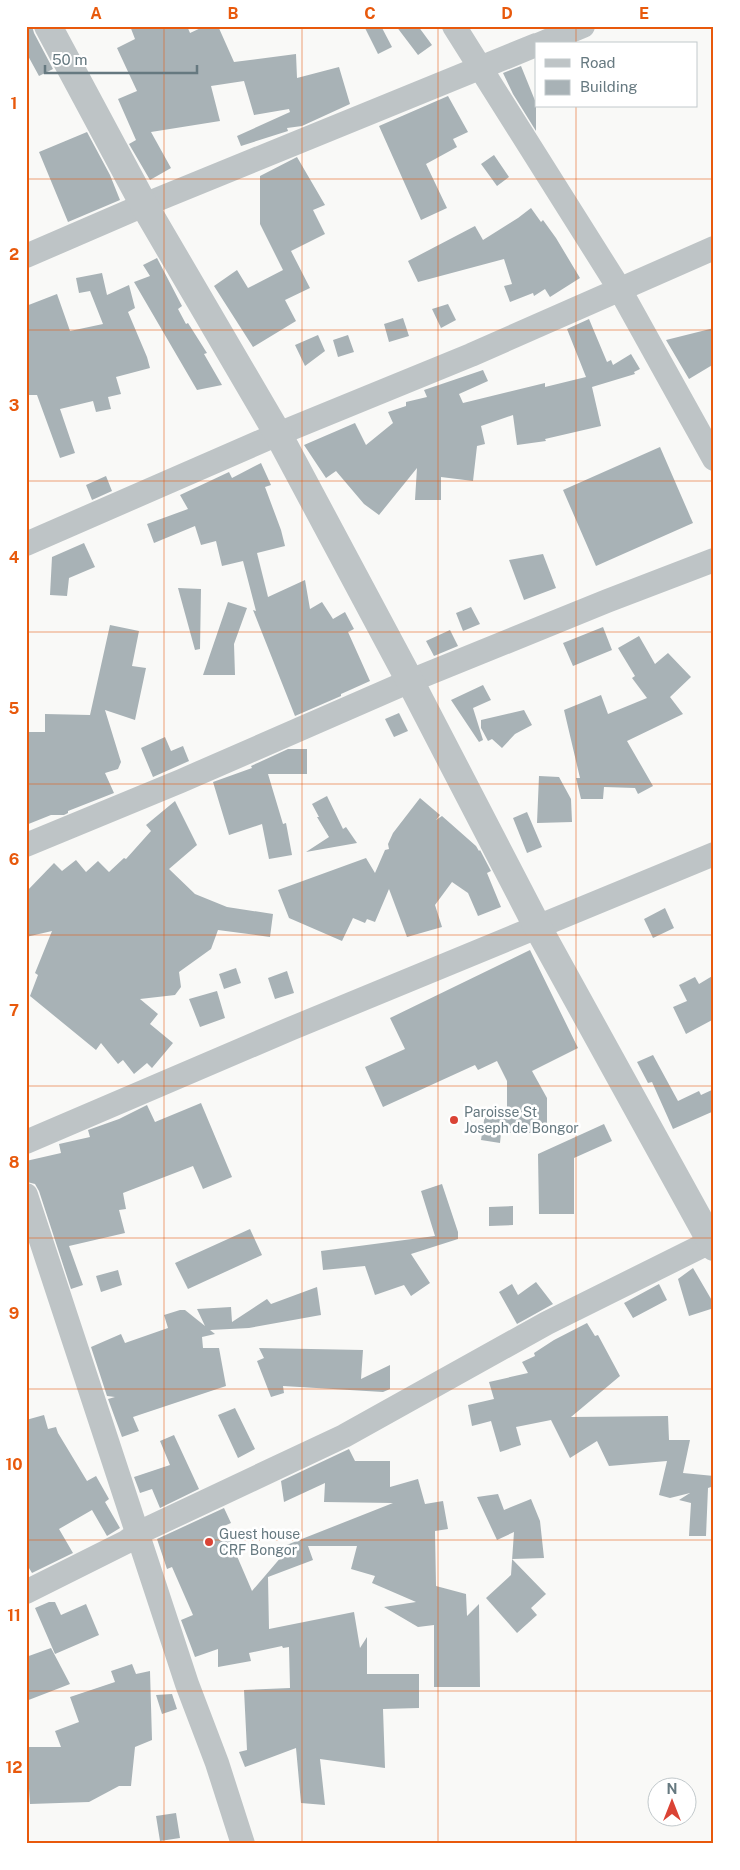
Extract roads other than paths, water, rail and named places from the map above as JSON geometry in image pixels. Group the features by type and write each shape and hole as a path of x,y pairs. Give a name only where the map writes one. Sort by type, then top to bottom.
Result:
{"street":[{"path":"26,1592 126,1542 138,1533 344,1436 547,1322 713,1243 537,926 410,681 278,434 144,205 48,26"},
{"path":"454,26 619,288 714,459"},
{"path":"545,42 583,26"},
{"path":"26,256 144,205 535,45"},
{"path":"26,544 714,248"},
{"path":"26,845 190,777 410,681 714,560"},
{"path":"26,1142 537,926 714,854"},
{"path":"26,1195 187,1684 217,1763 243,1844"}],"place":[{"name":"Paroisse St Joseph de Bongor","path":"454,1120"},
{"name":"Guest house CRF Bongor","path":"209,1542"}]}
